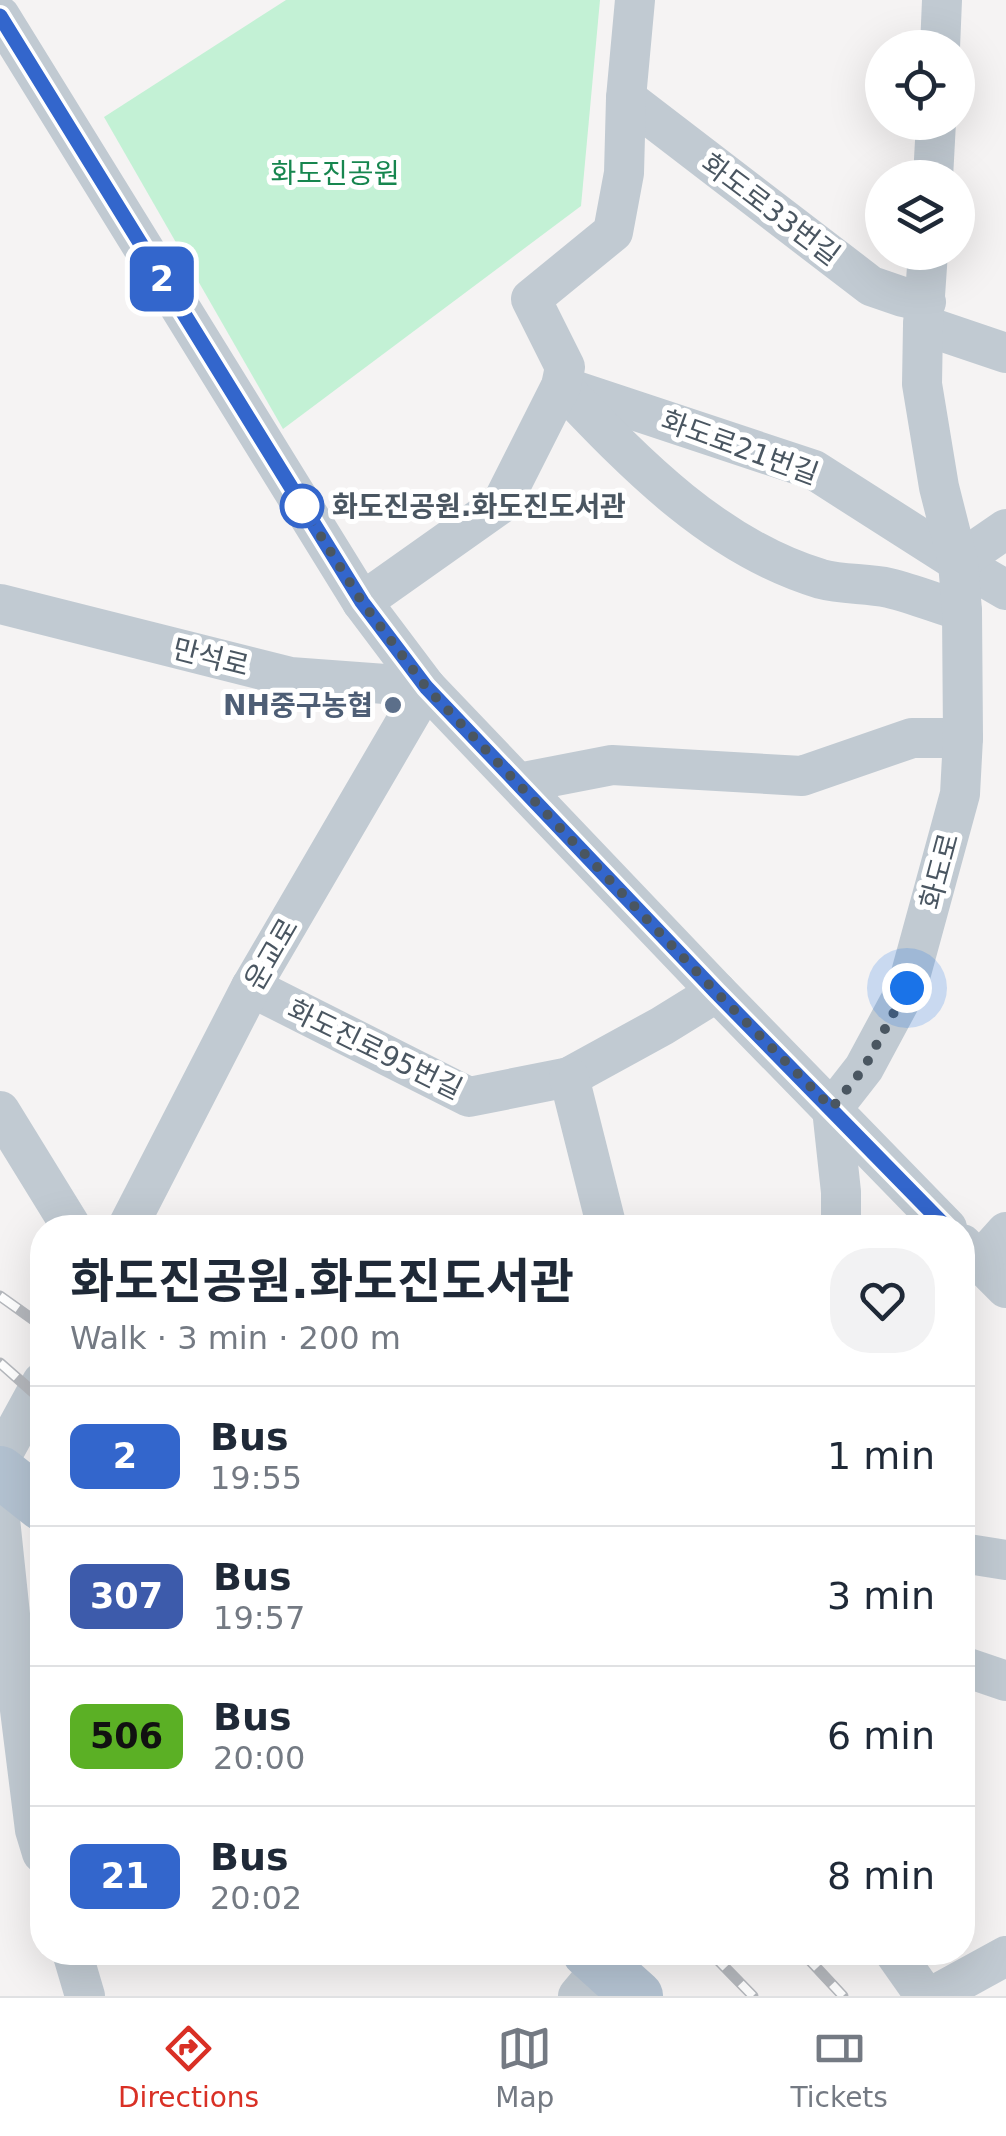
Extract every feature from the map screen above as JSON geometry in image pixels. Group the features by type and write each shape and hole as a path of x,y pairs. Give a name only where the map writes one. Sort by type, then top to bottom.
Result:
{"main road":[{"path":"0,1472 30,1496"}],"street":[{"path":"362,602 502,503 562,386 565,366 532,299 613,232 624,174 634,0"},
{"path":"941,30 942,0"},
{"path":"0,16 362,602 426,687 935,1215"},
{"name":"화도로33번길","path":"626,98 871,286 904,298 924,314"},
{"name":"화도로","path":"832,1108 864,1068 907,988 960,794 962,611 958,562 939,487 922,384 927,270"},
{"path":"924,314 1006,353"},
{"path":"562,386 614,442 703,519 764,556 823,580 888,588 962,611"},
{"name":"화도로21번길","path":"562,386 814,470 1006,590"},
{"path":"958,562 1006,529"},
{"name":"만석로","path":"0,604 290,677 426,687"},
{"name":"운교로","path":"133,1215 252,987 426,687"},
{"path":"520,784 612,765 802,776 912,738 963,738"},
{"name":"화도진로95번길","path":"252,987 469,1097 569,1078 716,992"},
{"path":"569,1078 604,1215"},
{"path":"832,1108 841,1215"},
{"path":"0,1110 64,1215"},
{"path":"983,1265 1006,1232"},
{"path":"0,1459 30,1403"},
{"path":"0,1519 3,1578 30,1784"},
{"path":"975,1555 1006,1560"},
{"path":"975,1670 1006,1681"},
{"path":"932,1996 1006,1956"},
{"path":"76,1965 85,1996"},
{"path":"903,1965 925,1996"}],"green space":[{"name":"화도진공원","path":"286,0 600,0 581,206 283,429 104,117"}],"railway":[{"path":"0,1296 30,1317"},
{"path":"0,1363 30,1389"},
{"path":"723,1965 753,1996"},
{"path":"814,1965 843,1996"}],"bus line":[{"name":"2","path":"0,16 362,602 426,687 935,1215"}],"place":[{"name":"화도진공원.화도진도서관","path":"302,506"},
{"name":"NH중구농협","path":"393,705"}],"route":[{"path":"302,506 362,602 426,687 832,1108 864,1068 907,988"}]}
